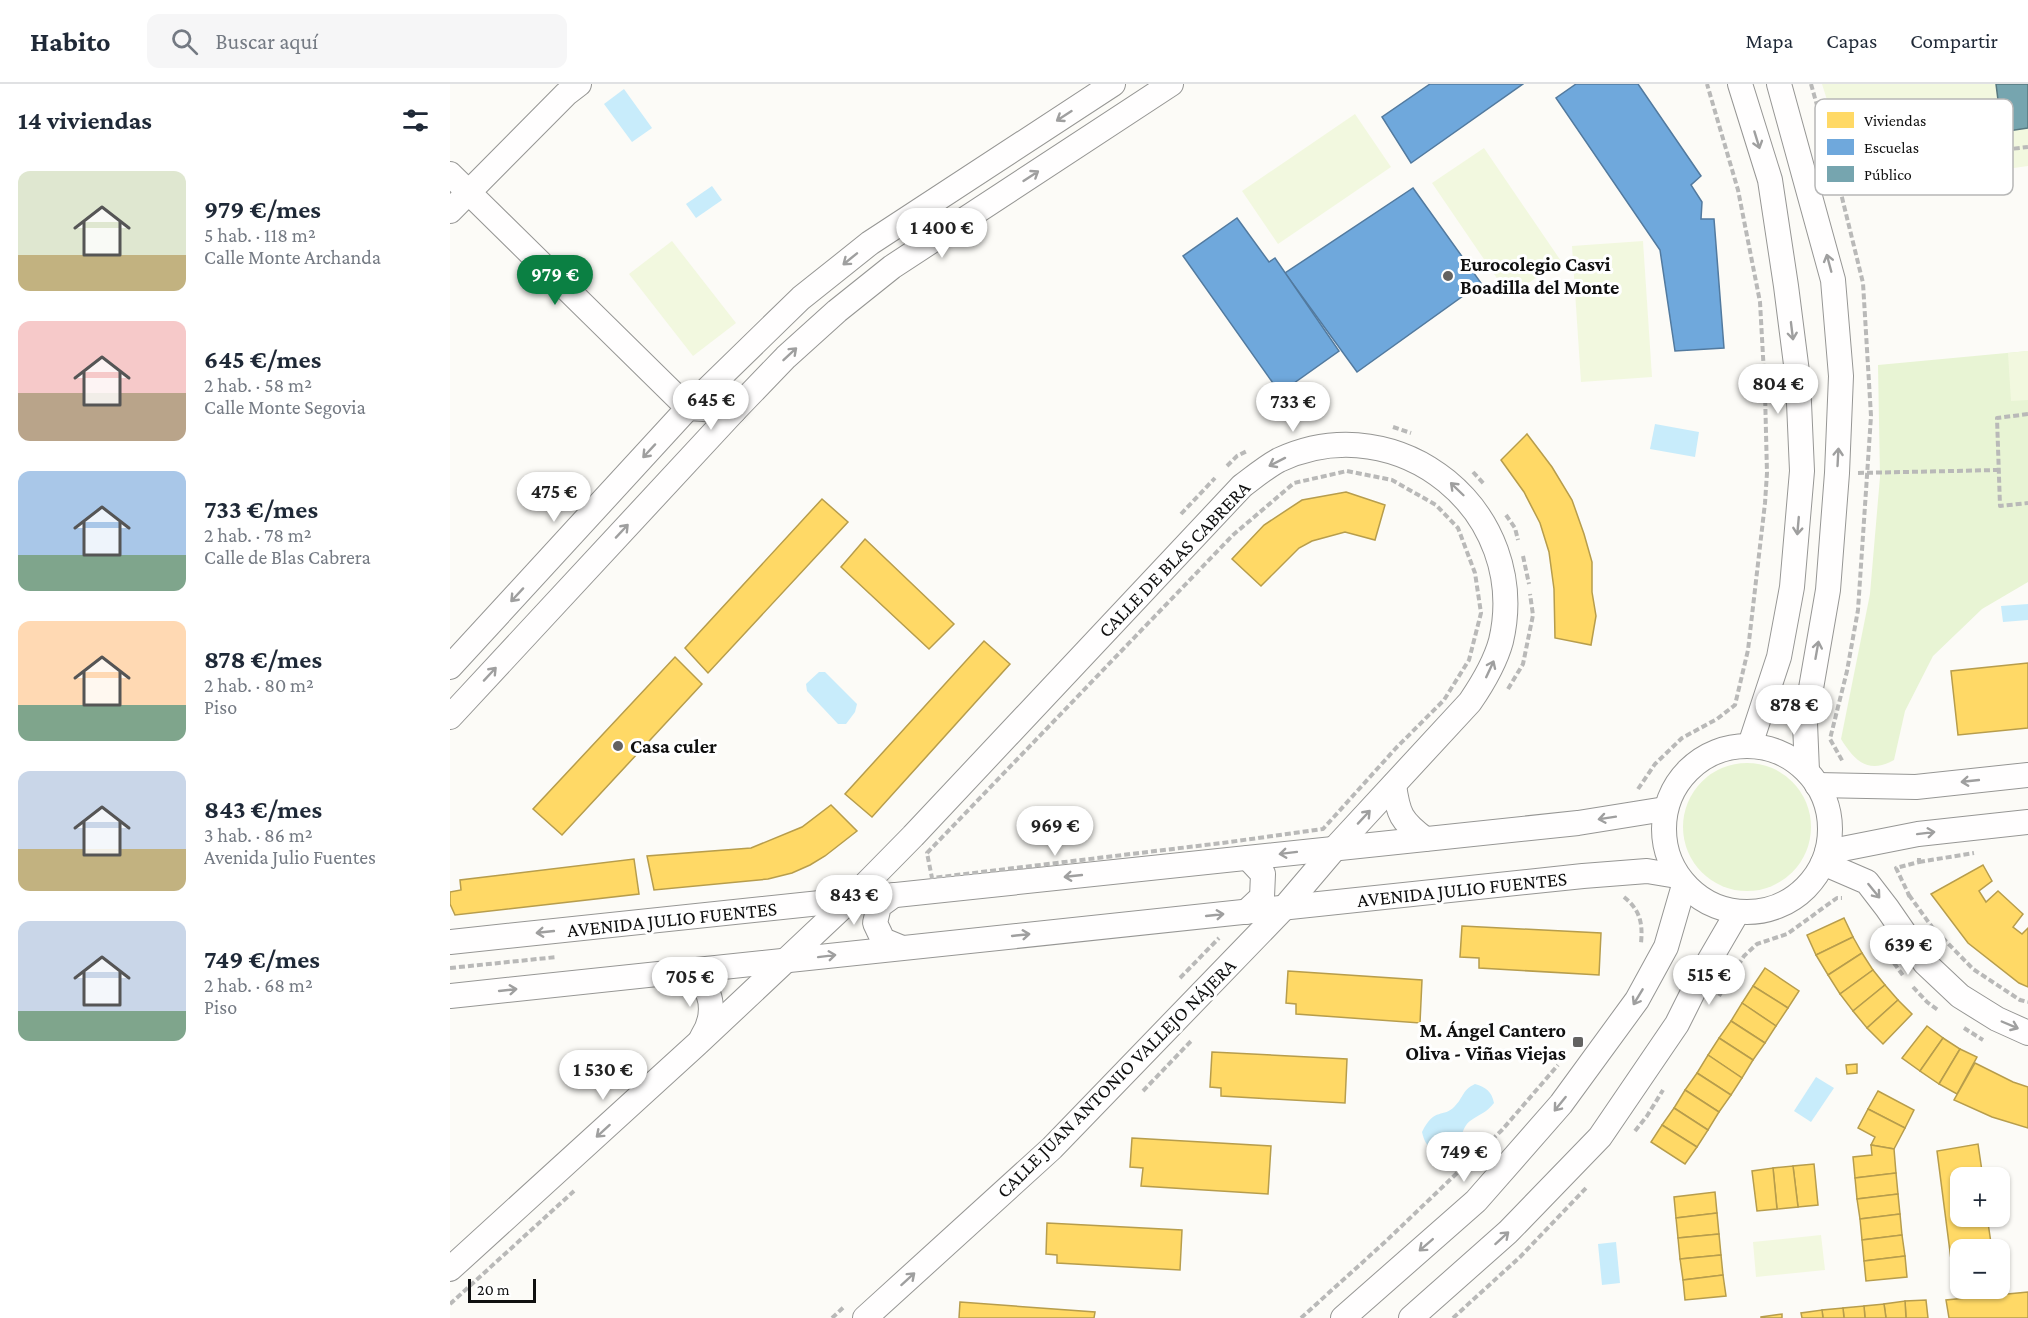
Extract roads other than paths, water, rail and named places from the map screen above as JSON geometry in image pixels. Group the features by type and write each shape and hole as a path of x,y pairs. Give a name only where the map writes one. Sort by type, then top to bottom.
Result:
{"street":[{"path":"450,212 566,94 579,84"},
{"path":"450,667 688,408 801,298 870,243 1113,84"},
{"path":"450,717 734,411 812,334 892,267 1145,93 1171,84"},
{"path":"1740,84 1770,180 1798,380 1802,471 1792,587 1779,657 1750,745"},
{"path":"1779,84 1833,279 1841,376 1837,473 1828,590 1805,723 1812,778"},
{"path":"450,174 688,408 734,411"},
{"path":"688,408 691,458"},
{"name":"CALLE DE BLAS CABRERA","path":"450,1269 697,1044 850,900 1242,486 1259,472 1299,452 1343,444 1388,450 1409,457 1447,480 1464,496 1483,523 1497,553 1503,575 1505,597 1502,631 1493,663 1470,702 1335,847 1284,908"},
{"path":"1750,745 1780,753 1812,778 1825,800 1830,835 1825,858 1809,885 1788,902 1764,911 1737,913 1718,908 1700,899 1681,880 1667,855 1663,832 1665,809 1674,788 1688,770 1706,756 1727,748 1750,745"},
{"path":"1812,778 1916,787 2028,775"},
{"path":"1394,785 1397,806 1406,825 1425,839"},
{"name":"AVENIDA JULIO FUENTES","path":"450,942 1578,823 1665,809"},
{"path":"1825,858 1918,834 2028,822"},
{"path":"1246,912 1262,897 1263,874 1248,858"},
{"path":"1825,858 1867,882 1925,963 1960,996 1997,1019 2028,1032"},
{"name":"AVENIDA JULIO FUENTES","path":"450,996 900,947 1647,871 1681,880"},
{"path":"1343,1318 1476,1201 1561,1104 1637,1000 1666,947 1681,880"},
{"path":"894,895 879,906 875,923 883,940 900,947"},
{"name":"CALLE JUAN ANTONIO VALLEJO NÁJERA","path":"857,1310 1052,1148 1284,908"},
{"path":"1410,1318 1508,1232 1600,1137 1677,1024 1705,968 1737,913"},
{"path":"685,971 702,984 711,1004 710,1026 697,1044"}],"water":[{"path":"624,89 652,128 632,142 604,104"},
{"path":"712,186 722,200 696,218 686,204"},
{"path":"1655,424 1699,432 1695,457 1650,449"},
{"path":"2028,604 2028,620 2003,622 2001,606"},
{"path":"819,672 825,672 857,704 855,712 846,724 838,724 807,691 806,684"},
{"path":"1816,1077 1834,1088 1811,1122 1794,1111"},
{"path":"1475,1084 1488,1090 1494,1103 1465,1126 1461,1141 1448,1151 1431,1148 1425,1142 1422,1132 1427,1124 1435,1116 1451,1110 1465,1091"},
{"path":"1616,1242 1620,1283 1602,1285 1598,1244"}],"place":[{"name":"Eurocolegio Casvi Boadilla del Monte","path":"1448,276"},
{"name":"Casa culer","path":"618,746"},
{"name":"M. Ángel Cantero Oliva - Viñas Viejas","path":"1578,1042"}]}
